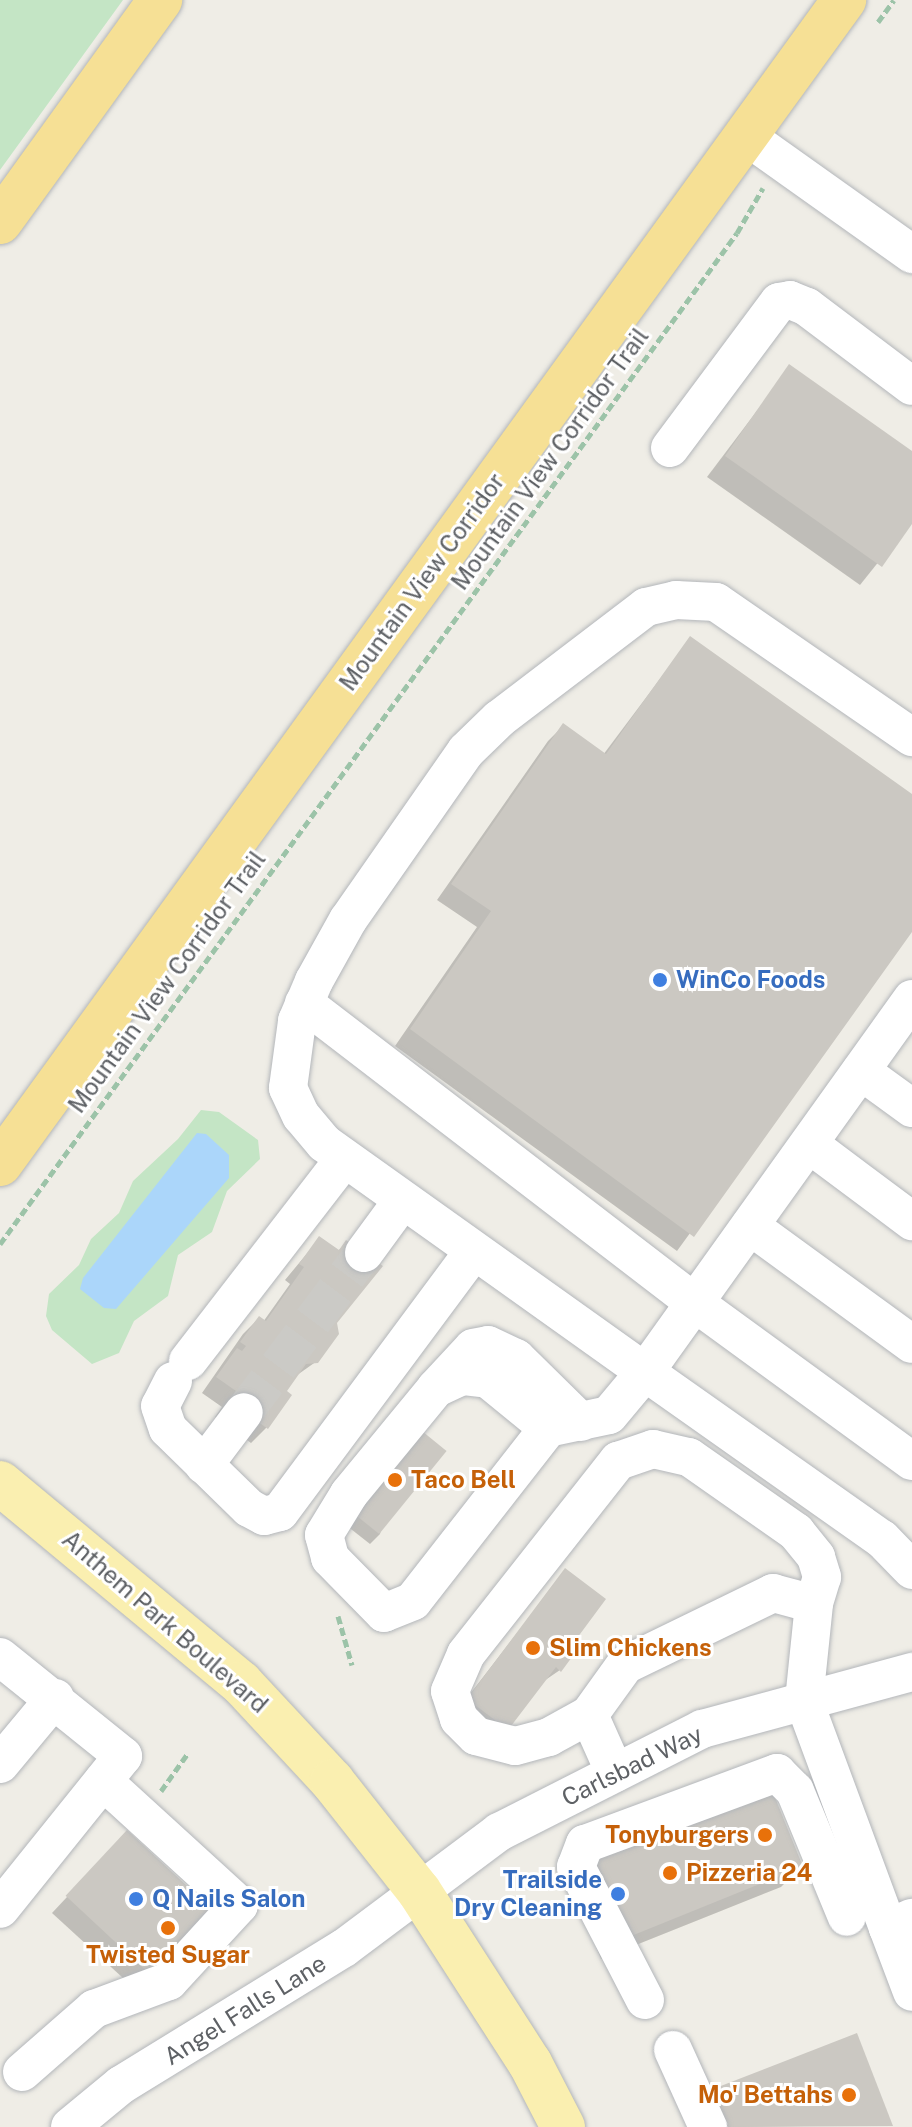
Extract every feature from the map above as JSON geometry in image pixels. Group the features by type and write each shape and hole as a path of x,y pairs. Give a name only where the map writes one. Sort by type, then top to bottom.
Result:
{"highway":[{"path":"0,222 160,0"},
{"name":"Mountain View Corridor","path":"0,1164 763,147 844,0"}],"main road":[{"name":"Anthem Park Boulevard","path":"0,1483 241,1683 332,1781 419,1891 530,2063 563,2127"}],"street":[{"path":"763,147 912,254"},
{"path":"670,448 779,302 790,300 807,307 912,386"},
{"path":"912,737 716,602 693,599 646,607 499,719 466,751 348,920 304,1003 295,1031 288,1088 301,1116 344,1159 882,1539 912,1570"},
{"path":"564,1425 516,1358 488,1345 473,1348 349,1494 324,1535 330,1558 384,1613 413,1601 564,1425 609,1415 645,1372 912,999"},
{"path":"304,1003 695,1303 912,1461"},
{"path":"861,1071 912,1108"},
{"path":"809,1144 912,1221"},
{"path":"344,1159 163,1394 162,1418 204,1465 249,1508 264,1516 280,1512 473,1252"},
{"path":"364,1253 402,1201"},
{"path":"750,1226 912,1344"},
{"path":"204,1465 244,1412"},
{"path":"814,1604 773,1593 728,1612 625,1665 589,1715 549,1737 515,1746 476,1736 459,1719 450,1691 466,1654 618,1461 653,1449 689,1457 796,1532 816,1557 822,1577 814,1604 804,1701 900,1923 912,1992"},
{"path":"0,1657 55,1698 123,1756 0,1909"},
{"name":"Carlsbad Way","path":"419,1891 499,1832 702,1729 912,1672"},
{"path":"0,1764 55,1698"},
{"path":"589,1715 615,1773"},
{"path":"645,2000 576,1867 585,1844 777,1773 795,1791 847,1917"},
{"path":"22,2072 94,2009 169,1981 239,1905 103,1781"},
{"name":"Angel Falls Lane","path":"70,2127 121,2085 344,1948 419,1891"},
{"path":"673,2050 708,2127"}],"path":[{"path":"868,36 894,0"},
{"name":"Mountain View Corridor Trail","path":"0,1244 737,233 763,147"},
{"path":"335,1610 352,1665"},
{"path":"158,1796 188,1753"}],"green space":[{"path":"0,0 123,0 0,170"},
{"path":"201,1110 219,1112 258,1140 260,1159 227,1191 212,1232 178,1255 168,1296 134,1321 119,1353 92,1364 52,1330 46,1316 49,1294 79,1265 91,1239 119,1213 133,1181 178,1139"}],"water":[{"path":"197,1133 206,1134 229,1155 229,1178 116,1309 104,1308 80,1289 83,1278"}],"building":[{"path":"789,364 912,451 912,524 882,567 725,456"},
{"name":"WinCo Foods","path":"690,636 912,794 912,932 694,1237 410,1029 491,911 451,884 563,723 606,754"},
{"path":"319,1236 339,1250 346,1240 383,1266 337,1323 339,1334 318,1363 306,1364 287,1391 292,1395 268,1429 229,1401 236,1391 216,1377 237,1348 242,1351 246,1346 240,1342 259,1316 266,1321 304,1267 299,1264"},
{"path":"417,1427 447,1451 379,1534 350,1510"},
{"path":"565,1568 606,1599 566,1653 572,1657 561,1672 556,1667 508,1730 467,1699"},
{"path":"770,1785 803,1867 621,1940 588,1858"},
{"path":"127,1830 213,1910 151,1976 66,1896"},
{"path":"857,2033 893,2126 728,2127 713,2089"}],"tunnel":[{"path":"244,1412 364,1253"}],"place":[{"name":"WinCo Foods","path":"660,980"},
{"name":"Taco Bell","path":"395,1480"},
{"name":"Slim Chickens","path":"533,1648"},
{"name":"Tonyburgers","path":"765,1835"},
{"name":"Pizzeria 24","path":"670,1873"},
{"name":"Trailside Dry Cleaning","path":"618,1894"},
{"name":"Q Nails Salon","path":"136,1899"},
{"name":"Twisted Sugar","path":"168,1928"},
{"name":"Mo' Bettahs","path":"849,2095"}]}
